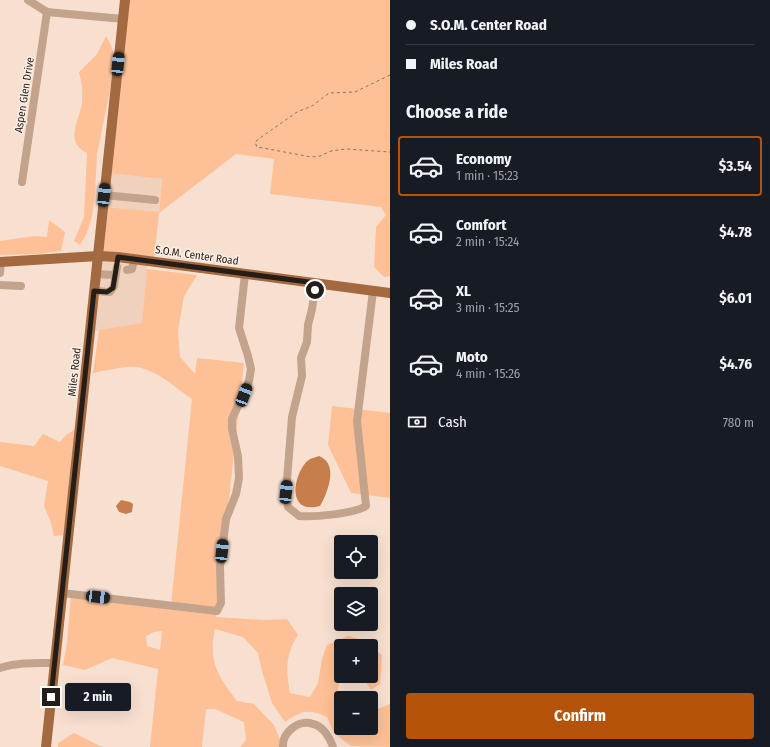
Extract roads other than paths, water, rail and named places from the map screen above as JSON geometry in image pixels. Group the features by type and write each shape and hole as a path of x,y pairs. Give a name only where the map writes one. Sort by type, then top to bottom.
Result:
{"main road":[{"name":"Miles Road","path":"46,747 125,0"},
{"name":"S.O.M. Center Road","path":"0,262 98,256 120,267 134,259 390,293"}],"street":[{"path":"28,0 48,12 123,19"},
{"name":"Aspen Glen Drive","path":"22,182 48,12"},
{"path":"104,195 154,200"},
{"path":"120,267 132,268 134,259"},
{"path":"0,262 0,274"},
{"path":"96,274 113,275 120,267"},
{"path":"94,291 110,292 114,286 120,267"},
{"path":"62,593 217,611 221,603 220,567 226,519 236,494 239,465 232,429 232,419 250,381 251,369 239,328 245,274"},
{"path":"316,283 308,325 307,342 301,358 302,376 292,417 286,492 288,507 299,516 346,513 362,509 366,506 367,500 363,480 357,421 373,291"},
{"path":"0,285 21,286"},
{"path":"0,668 10,664 54,663"},
{"path":"283,747 286,734 294,726 307,723 320,727 333,747"}]}
